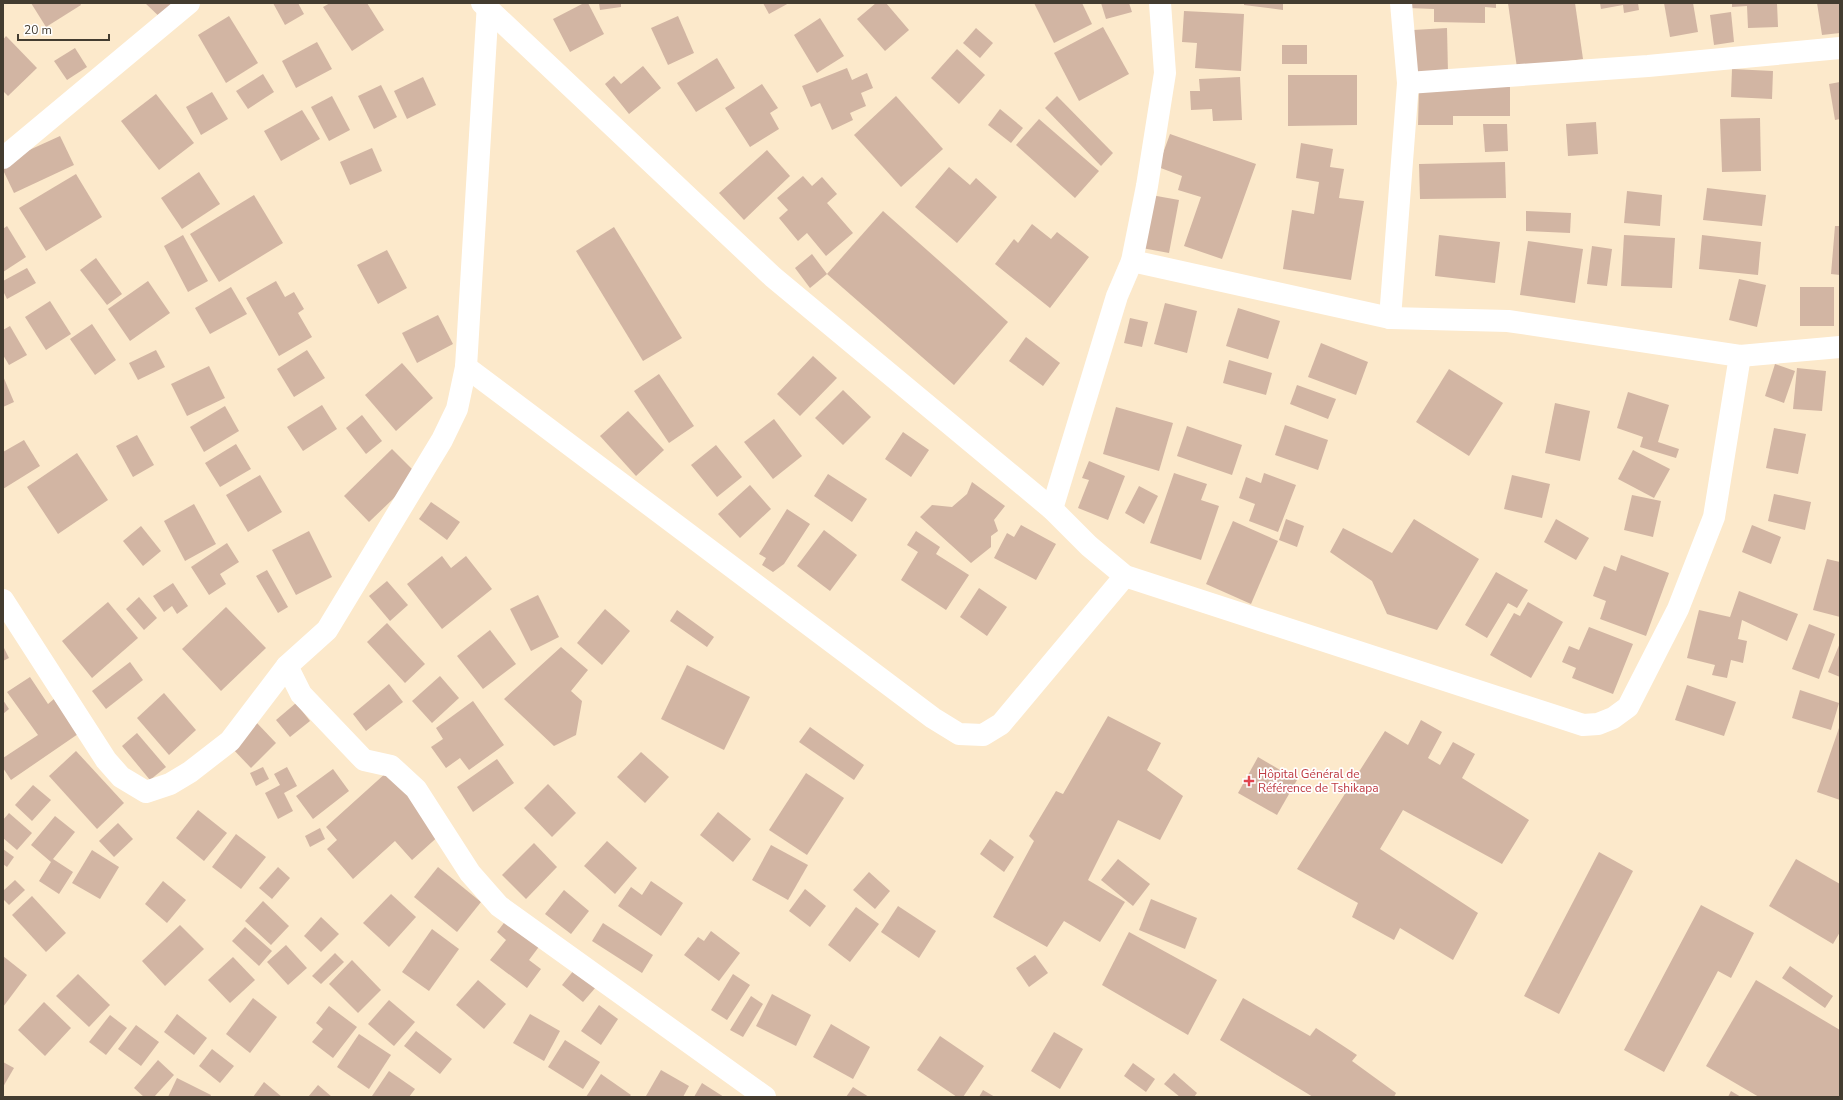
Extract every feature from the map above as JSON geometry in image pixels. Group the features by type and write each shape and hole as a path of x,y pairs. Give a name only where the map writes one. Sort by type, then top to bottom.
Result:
{"street":[{"path":"3,158 189,3"},
{"path":"1052,509 1117,296 1132,261 1165,73 1160,3"},
{"path":"1390,318 1408,83 1401,3"},
{"path":"3,600 106,760 121,777 146,792 170,784 190,772 230,740 287,666 327,630 442,440 457,409 466,367 486,5"},
{"path":"486,5 773,277 1052,509 1089,546 1124,576 1583,725 1598,724 1613,718 1628,707 1678,609 1714,517 1740,356"},
{"path":"1408,83 1648,66 1840,48"},
{"path":"1132,261 1390,318 1508,321 1740,356 1840,347"},
{"path":"466,367 933,718 959,734 983,735 1001,724 1124,576"},
{"path":"287,666 301,694 364,760 392,766 416,789 470,873 499,906 765,1097"}],"building":[{"path":"31,3 80,3 81,5 46,27"},
{"path":"145,3 179,3 163,20"},
{"path":"273,3 298,3 304,14 285,25"},
{"path":"330,3 367,3 384,30 352,51 323,7"},
{"path":"584,3 588,3 604,34 570,52 553,19"},
{"path":"599,3 621,3 621,7 600,10"},
{"path":"763,3 789,3 769,14"},
{"path":"876,3 886,3 909,30 885,51 857,19"},
{"path":"1034,3 1082,3 1092,24 1054,43"},
{"path":"1101,3 1129,3 1132,12 1106,19"},
{"path":"1244,3 1283,3 1283,10 1244,5"},
{"path":"1408,3 1496,3 1496,8 1485,7 1485,23 1434,22 1434,9 1408,8"},
{"path":"1508,3 1575,3 1583,59 1517,68"},
{"path":"1600,3 1638,3 1639,10 1624,13 1623,5 1601,9"},
{"path":"1664,3 1693,3 1698,32 1670,37"},
{"path":"1732,3 1777,3 1778,27 1748,28 1747,6 1732,7"},
{"path":"1817,3 1840,3 1840,33 1822,35"},
{"path":"1184,11 1244,14 1241,71 1195,68 1197,43 1182,42"},
{"path":"1731,12 1734,42 1714,45 1710,15"},
{"path":"229,16 258,63 226,83 198,35"},
{"path":"678,16 694,53 668,65 651,28"},
{"path":"820,18 844,56 817,73 794,35"},
{"path":"1103,27 1129,74 1079,101 1054,53"},
{"path":"976,28 993,43 980,58 963,43"},
{"path":"1447,28 1448,73 1415,75 1413,30"},
{"path":"6,36 37,68 8,96 3,91 3,40"},
{"path":"317,42 332,69 296,88 282,61"},
{"path":"1282,45 1307,45 1307,64 1282,64"},
{"path":"75,48 87,67 67,80 54,61"},
{"path":"957,49 985,75 959,104 931,78"},
{"path":"717,58 735,88 696,112 677,83"},
{"path":"643,66 661,88 629,114 605,84 614,76 621,84"},
{"path":"847,68 852,80 867,73 873,88 861,93 866,106 850,113 853,120 832,130 820,103 811,107 802,86"},
{"path":"1732,69 1773,71 1772,99 1731,97"},
{"path":"263,74 274,92 248,109 236,91"},
{"path":"1288,75 1357,75 1357,125 1288,126"},
{"path":"423,77 436,105 407,119 394,91"},
{"path":"1240,77 1242,120 1213,121 1212,109 1191,110 1190,91 1200,91 1199,79"},
{"path":"1840,82 1840,119 1835,120 1829,84"},
{"path":"762,84 778,108 770,113 779,129 750,147 725,108"},
{"path":"381,85 397,117 374,129 358,96"},
{"path":"1419,87 1510,87 1510,116 1453,116 1453,125 1418,125"},
{"path":"212,92 228,119 201,135 186,107"},
{"path":"156,94 194,143 159,170 121,121"},
{"path":"332,96 350,130 329,141 311,107"},
{"path":"896,96 943,149 901,187 854,135"},
{"path":"1057,96 1113,153 1101,166 1045,108"},
{"path":"1000,109 1023,128 1011,143 988,125"},
{"path":"302,110 320,139 281,161 264,131"},
{"path":"1760,118 1761,171 1722,172 1720,119"},
{"path":"1039,119 1099,171 1075,198 1016,145"},
{"path":"1596,122 1598,154 1568,156 1566,124"},
{"path":"1483,124 1507,124 1508,151 1485,152"},
{"path":"1170,134 1256,164 1222,259 1184,246 1201,197 1178,190 1182,176 1158,167"},
{"path":"60,136 74,165 14,193 3,170 3,162"},
{"path":"1301,143 1333,149 1330,167 1344,169 1339,198 1364,201 1351,280 1283,269 1292,210 1314,214 1319,182 1296,178"},
{"path":"372,148 382,171 350,185 340,162"},
{"path":"767,150 790,176 744,220 719,193"},
{"path":"1505,162 1506,198 1420,199 1419,164"},
{"path":"949,167 970,185 976,178 997,197 957,243 915,207"},
{"path":"199,172 220,204 182,229 161,198"},
{"path":"76,174 102,217 46,251 19,208"},
{"path":"803,176 812,186 822,177 837,194 827,203 853,233 826,256 807,233 798,241 779,218 788,210 777,198"},
{"path":"1707,188 1766,195 1762,226 1703,220"},
{"path":"1627,191 1662,195 1660,226 1624,223"},
{"path":"254,195 283,243 219,282 190,234"},
{"path":"1151,195 1179,200 1169,253 1142,248"},
{"path":"883,211 1008,322 954,385 827,274"},
{"path":"1526,211 1571,213 1570,233 1526,231"},
{"path":"1032,224 1051,239 1057,232 1089,257 1050,308 995,264 1014,239 1018,243"},
{"path":"7,226 26,257 3,272 3,229"},
{"path":"1835,226 1840,226 1840,275 1831,274"},
{"path":"614,227 682,338 643,361 576,251"},
{"path":"183,235 208,281 188,292 164,246"},
{"path":"1439,235 1500,242 1495,283 1435,276"},
{"path":"1624,235 1675,238 1672,288 1621,286"},
{"path":"1702,235 1761,242 1758,275 1699,269"},
{"path":"1528,241 1583,249 1575,303 1520,295"},
{"path":"1592,246 1612,249 1607,286 1587,284"},
{"path":"387,250 407,288 378,304 357,265"},
{"path":"812,254 827,274 810,288 795,268"},
{"path":"96,258 122,294 107,305 80,270"},
{"path":"27,268 36,283 7,299 3,291 3,281"},
{"path":"1739,279 1766,285 1757,327 1729,320"},
{"path":"148,281 170,313 130,341 108,309"},
{"path":"276,281 285,297 294,292 304,309 298,313 312,337 279,356 246,298"},
{"path":"231,287 247,314 210,334 195,308"},
{"path":"1800,287 1834,287 1834,326 1800,326"},
{"path":"50,301 71,334 46,350 25,317"},
{"path":"1165,303 1197,311 1187,353 1154,344"},
{"path":"1238,308 1280,321 1268,359 1226,346"},
{"path":"438,315 453,344 417,363 402,333"},
{"path":"1130,318 1148,322 1142,347 1124,343"},
{"path":"92,324 116,360 95,375 70,339"},
{"path":"10,326 27,355 9,365 3,355 3,330"},
{"path":"1026,337 1060,363 1043,386 1009,361"},
{"path":"1321,343 1368,362 1356,395 1308,377"},
{"path":"156,350 165,367 138,380 129,363"},
{"path":"307,350 325,378 294,397 277,369"},
{"path":"813,356 837,378 800,416 777,394"},
{"path":"1229,360 1272,373 1266,395 1223,383"},
{"path":"402,363 433,398 396,431 365,395"},
{"path":"1775,364 1795,371 1784,403 1765,396"},
{"path":"209,366 225,398 187,416 171,384"},
{"path":"1797,368 1826,371 1822,411 1793,409"},
{"path":"1449,369 1503,403 1469,456 1416,422"},
{"path":"659,374 694,426 669,443 634,391"},
{"path":"3,376 14,402 3,407"},
{"path":"1297,385 1336,399 1328,419 1290,404"},
{"path":"843,390 871,417 843,445 815,418"},
{"path":"1628,392 1669,405 1658,442 1679,449 1676,458 1640,447 1643,437 1617,428"},
{"path":"1555,403 1590,411 1580,461 1545,453"},
{"path":"322,405 337,429 303,451 287,427"},
{"path":"225,406 239,431 204,452 190,427"},
{"path":"1116,407 1173,423 1159,471 1103,454"},
{"path":"628,411 664,450 636,476 600,436"},
{"path":"362,415 382,441 366,454 346,428"},
{"path":"774,419 802,456 773,479 744,442"},
{"path":"1285,425 1328,440 1318,470 1275,455"},
{"path":"1187,426 1242,445 1232,475 1177,456"},
{"path":"1774,428 1806,434 1798,474 1766,468"},
{"path":"903,432 929,450 911,477 885,459"},
{"path":"137,435 154,465 133,477 116,446"},
{"path":"24,440 40,466 3,489 3,452"},
{"path":"236,444 251,469 220,487 205,463"},
{"path":"716,445 742,477 717,497 691,465"},
{"path":"392,449 418,475 369,522 344,496"},
{"path":"1633,450 1670,469 1654,498 1618,479"},
{"path":"77,453 108,500 58,534 27,487"},
{"path":"1089,461 1125,476 1108,520 1078,508 1089,480 1082,478"},
{"path":"1174,473 1207,484 1201,500 1219,506 1201,560 1150,543"},
{"path":"1264,473 1296,485 1278,532 1249,521 1255,504 1239,498 1246,477 1261,483"},
{"path":"828,474 867,499 852,522 814,496"},
{"path":"260,475 282,512 248,532 226,495"},
{"path":"1512,475 1550,484 1542,518 1504,509"},
{"path":"972,482 1005,506 994,520 998,531 991,536 991,547 971,563 920,517 932,505 952,507 967,494"},
{"path":"750,485 771,509 740,538 718,514"},
{"path":"1139,486 1158,496 1144,524 1125,513"},
{"path":"1774,494 1811,502 1805,530 1768,521"},
{"path":"1632,495 1661,501 1653,537 1624,530"},
{"path":"431,502 460,522 447,540 419,519"},
{"path":"194,504 216,544 185,561 164,521"},
{"path":"787,509 810,524 784,564 773,572 762,565 766,558 759,554"},
{"path":"1286,519 1304,526 1297,547 1279,540"},
{"path":"1414,519 1479,559 1437,630 1387,614 1372,581 1330,552 1343,528 1392,553"},
{"path":"1556,519 1589,538 1576,560 1544,542"},
{"path":"1233,521 1278,541 1251,604 1206,584"},
{"path":"1021,525 1056,544 1036,580 994,558 1007,533 1014,537"},
{"path":"1752,525 1781,537 1771,564 1742,552"},
{"path":"141,526 161,551 143,566 123,541"},
{"path":"824,530 857,555 830,591 797,566"},
{"path":"309,531 332,577 296,595 272,550"},
{"path":"916,531 940,547 936,554 969,575 946,610 901,580 918,552 907,545"},
{"path":"227,543 239,562 220,574 226,584 209,595 191,567"},
{"path":"1621,555 1669,573 1646,636 1600,619 1606,601 1593,596 1604,566 1616,571"},
{"path":"442,556 451,568 466,556 492,589 442,629 407,584"},
{"path":"1827,559 1840,562 1840,617 1813,610"},
{"path":"267,570 288,607 278,613 256,576"},
{"path":"1496,572 1528,590 1517,608 1508,603 1487,638 1465,625"},
{"path":"387,581 408,605 390,621 369,596"},
{"path":"173,583 188,606 177,614 172,606 164,612 153,596"},
{"path":"979,588 1007,607 987,636 960,617"},
{"path":"1739,591 1798,614 1787,641 1742,620 1738,639 1747,641 1743,663 1731,660 1727,678 1712,675 1715,665 1687,658 1699,610 1730,617"},
{"path":"538,595 559,637 531,651 510,609"},
{"path":"139,597 157,618 144,630 126,609"},
{"path":"108,602 138,638 92,678 62,641"},
{"path":"1528,602 1563,622 1531,678 1490,655 1514,613 1520,616"},
{"path":"226,607 266,648 221,691 182,649"},
{"path":"605,609 630,631 602,665 577,643"},
{"path":"677,610 714,637 707,647 670,621"},
{"path":"387,623 425,664 405,683 367,642"},
{"path":"1809,624 1835,634 1819,679 1792,669"},
{"path":"1589,627 1633,644 1613,694 1572,678 1576,668 1562,662 1569,646 1579,650"},
{"path":"490,630 516,664 483,689 457,656"},
{"path":"1840,643 1840,677 1828,672"},
{"path":"3,646 9,658 3,661"},
{"path":"561,647 588,670 571,691 582,701 576,735 554,746 504,699"},
{"path":"130,662 143,680 106,709 92,691"},
{"path":"687,665 750,697 724,750 661,719"},
{"path":"440,676 459,698 432,723 412,701"},
{"path":"30,677 48,704 54,699 78,734 11,780 3,768 3,758 38,735 7,692"},
{"path":"389,684 403,702 366,731 353,714"},
{"path":"1687,685 1736,702 1724,736 1675,720"},
{"path":"1800,690 1839,703 1831,730 1792,718"},
{"path":"164,693 196,730 169,755 137,718"},
{"path":"3,700 9,709 3,714"},
{"path":"473,701 504,745 469,770 460,758 446,768 431,747 443,739 436,728"},
{"path":"296,703 310,721 290,737 276,720"},
{"path":"1108,716 1161,743 1147,770 1183,796 1160,840 1118,820 1088,880 1125,902 1100,942 1064,921 1047,947 993,917 1034,841 1029,836 1056,791 1063,794"},
{"path":"1421,720 1442,732 1428,758 1440,765 1453,742 1475,754 1462,778 1529,820 1502,864 1403,810 1380,849 1478,913 1453,960 1400,928 1394,940 1352,917 1358,903 1297,869 1385,731 1408,745"},
{"path":"256,722 276,743 251,768 230,746"},
{"path":"1840,725 1840,800 1817,792"},
{"path":"810,727 864,765 854,780 799,742"},
{"path":"137,733 166,767 150,780 122,746"},
{"path":"76,751 124,803 97,829 49,776"},
{"path":"641,752 669,777 645,803 617,777"},
{"path":"1258,757 1297,780 1277,815 1238,793"},
{"path":"497,759 514,783 473,812 457,787"},
{"path":"263,767 269,779 256,786 250,773"},
{"path":"287,767 297,786 284,793 293,811 278,819 265,793 280,785 274,774"},
{"path":"333,769 349,791 313,819 296,796"},
{"path":"387,772 442,833 412,860 395,841 353,879 327,849 337,840 326,827"},
{"path":"806,773 844,798 807,855 769,830"},
{"path":"548,784 576,813 552,837 524,808"},
{"path":"33,785 51,800 32,821 15,805"},
{"path":"198,810 227,833 204,861 176,838"},
{"path":"718,812 751,839 733,862 700,835"},
{"path":"9,813 32,833 17,850 3,838 3,820"},
{"path":"55,816 75,832 53,859 73,872 59,894 39,881 51,862 31,845"},
{"path":"118,823 133,839 114,857 99,841"},
{"path":"320,828 325,839 310,847 305,836"},
{"path":"236,834 266,857 241,889 212,867"},
{"path":"990,839 1014,857 1004,872 980,854"},
{"path":"607,841 637,868 615,894 584,866"},
{"path":"534,843 557,867 526,899 502,875"},
{"path":"771,845 808,865 788,900 752,880"},
{"path":"3,849 14,857 7,867 3,864"},
{"path":"92,850 119,867 100,899 72,883"},
{"path":"1599,852 1633,871 1559,1014 1524,996"},
{"path":"1118,859 1150,884 1133,906 1101,880"},
{"path":"1796,859 1840,884 1840,932 1833,944 1769,906"},
{"path":"278,867 290,878 272,899 259,888"},
{"path":"438,867 481,902 457,932 414,897"},
{"path":"869,872 890,891 875,909 853,890"},
{"path":"15,880 25,890 9,905 3,899 3,891"},
{"path":"163,881 186,900 167,923 145,904"},
{"path":"651,881 683,903 661,936 618,906 631,887 642,895"},
{"path":"805,889 826,906 810,927 789,911"},
{"path":"564,890 589,911 571,934 545,914"},
{"path":"391,894 416,917 389,947 363,923"},
{"path":"32,896 66,933 46,952 12,915"},
{"path":"1151,899 1197,918 1185,949 1139,930"},
{"path":"263,901 289,926 271,945 245,921"},
{"path":"1701,905 1754,933 1731,978 1718,971 1664,1072 1624,1050"},
{"path":"898,906 936,931 919,958 881,932"},
{"path":"856,907 879,924 850,962 828,945"},
{"path":"510,915 544,940 529,960 541,969 527,988 490,960 506,940 497,932"},
{"path":"321,917 339,934 321,952 304,936"},
{"path":"603,923 653,955 642,973 592,941"},
{"path":"180,925 204,949 165,986 142,961"},
{"path":"245,927 272,951 259,966 232,941"},
{"path":"432,929 459,949 429,991 402,972"},
{"path":"711,931 740,953 719,981 684,955 698,937 704,941"},
{"path":"1129,932 1217,980 1188,1035 1102,985"},
{"path":"286,945 307,968 288,985 267,962"},
{"path":"335,953 344,962 321,984 312,976"},
{"path":"1035,955 1048,973 1029,987 1016,968"},
{"path":"3,956 27,975 3,1007"},
{"path":"233,957 255,980 230,1003 208,980"},
{"path":"352,960 381,990 358,1013 329,984"},
{"path":"1790,966 1833,996 1825,1008 1782,978"},
{"path":"574,970 596,987 583,1002 562,985"},
{"path":"78,974 110,1005 89,1027 56,996"},
{"path":"733,974 750,985 727,1020 711,1010"},
{"path":"478,980 506,1004 484,1029 456,1005"},
{"path":"1756,980 1840,1030 1840,1097 1759,1097 1706,1066"},
{"path":"772,994 811,1015 796,1046 756,1026"},
{"path":"751,996 763,1004 743,1037 730,1030"},
{"path":"253,998 277,1017 250,1053 226,1034"},
{"path":"1243,998 1310,1036 1316,1028 1357,1055 1352,1061 1396,1093 1394,1097 1313,1097 1220,1040"},
{"path":"389,1000 415,1022 394,1046 368,1024"},
{"path":"44,1002 71,1028 45,1056 18,1030"},
{"path":"599,1005 618,1019 601,1045 581,1031"},
{"path":"329,1006 357,1027 333,1058 312,1042 323,1029 316,1023"},
{"path":"177,1014 207,1038 194,1055 164,1032"},
{"path":"530,1014 560,1031 544,1061 513,1043"},
{"path":"110,1015 127,1028 106,1055 89,1042"},
{"path":"831,1024 870,1047 853,1079 813,1057"},
{"path":"136,1025 159,1042 141,1066 118,1049"},
{"path":"416,1031 452,1059 440,1074 404,1046"},
{"path":"1054,1032 1083,1049 1060,1089 1031,1071"},
{"path":"359,1034 391,1055 369,1089 337,1067"},
{"path":"940,1036 984,1066 963,1097 957,1097 917,1070"},
{"path":"565,1040 600,1062 583,1089 548,1067"},
{"path":"212,1049 234,1066 220,1083 199,1066"},
{"path":"158,1060 174,1075 154,1097 144,1097 134,1088"},
{"path":"3,1062 14,1068 3,1087"},
{"path":"1133,1063 1155,1079 1146,1092 1124,1076"},
{"path":"661,1070 689,1086 683,1097 646,1096"},
{"path":"389,1071 415,1089 409,1097 372,1096"},
{"path":"1174,1073 1197,1093 1194,1097 1180,1097 1164,1084"},
{"path":"601,1074 631,1095 629,1097 586,1097"},
{"path":"177,1078 211,1095 210,1097 168,1097"},
{"path":"264,1082 282,1097 253,1097"},
{"path":"702,1083 724,1097 694,1097"},
{"path":"318,1085 332,1097 308,1097"},
{"path":"853,1087 869,1097 846,1097"},
{"path":"983,1090 995,1097 979,1097"},
{"path":"1731,1091 1741,1097 1728,1097"}],"place":[{"name":"Hôpital Général de Référence de Tshikapa","path":"1249,781"}]}
